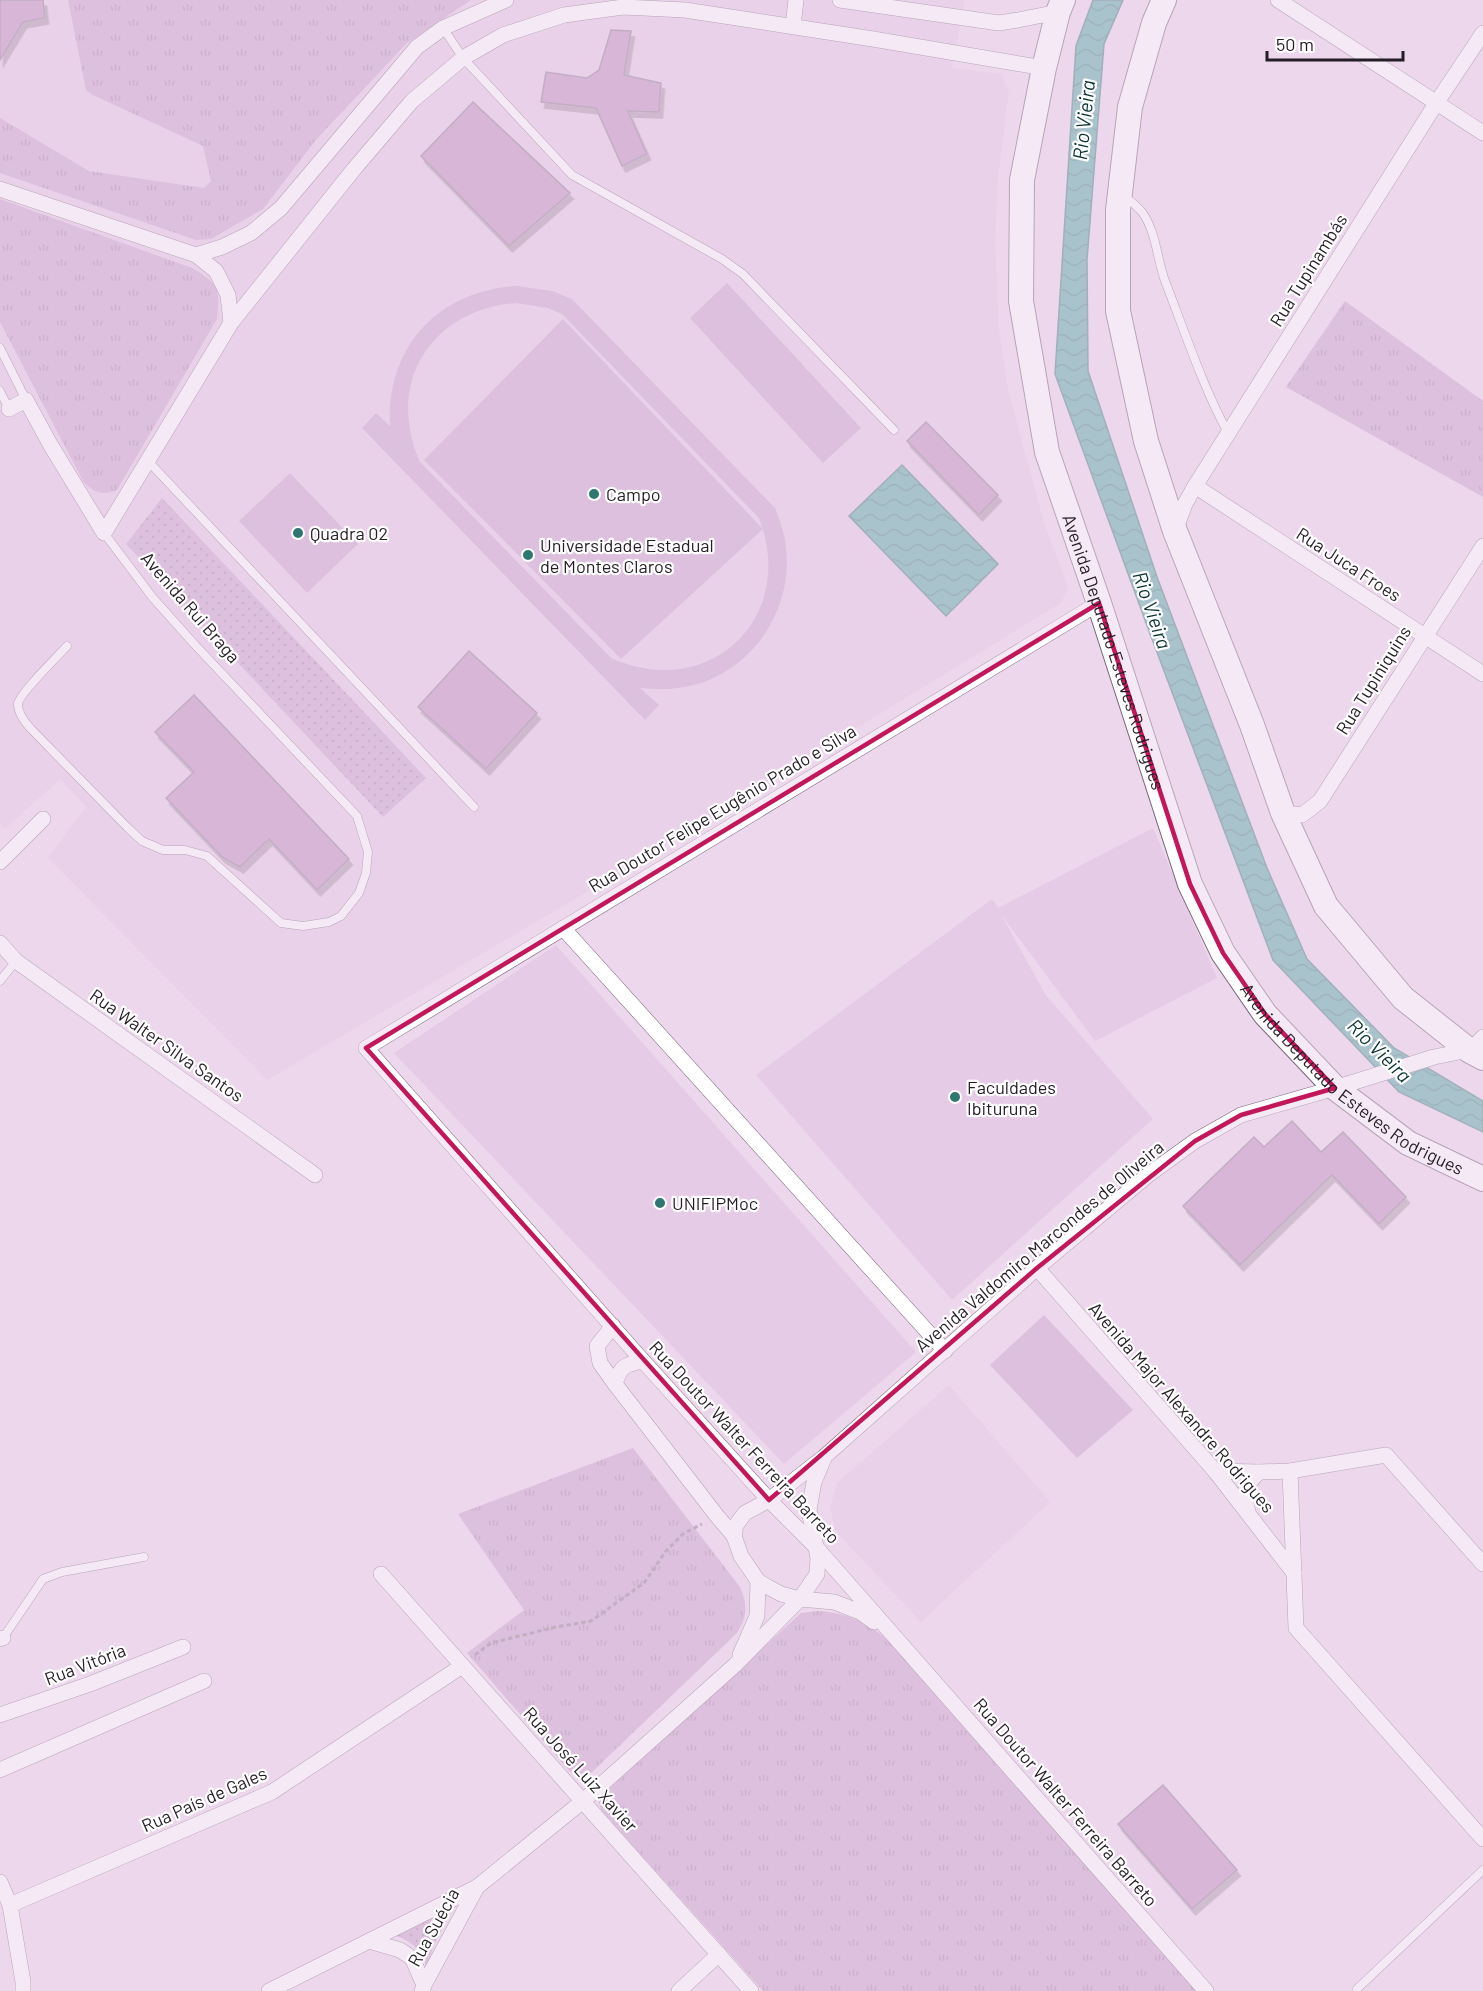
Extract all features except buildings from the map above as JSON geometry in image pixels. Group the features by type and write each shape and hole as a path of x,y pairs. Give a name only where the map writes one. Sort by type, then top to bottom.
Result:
{"main road":[{"path":"1164,0 1154,23 1130,106 1118,210 1118,311 1146,441 1175,531 1252,725 1283,813 1326,906 1403,998 1480,1048"},
{"name":"Avenida Deputado Esteves Rodrigues","path":"1061,6 1044,68 1022,180 1021,301 1047,452 1099,603 1190,884 1222,953 1265,1014 1335,1088 1408,1143 1483,1179"}],"street":[{"path":"196,255 222,247 251,233 281,208 417,47 443,28 506,0"},
{"path":"793,26 796,0"},
{"path":"840,0 999,23 1018,21 1061,6"},
{"path":"1278,0 1483,133"},
{"path":"104,533 231,323 354,169 412,101 463,58 503,35 564,15 623,7 686,10 1044,68"},
{"name":"Rua Tupinambás","path":"1175,531 1185,504 1195,486 1483,33"},
{"path":"0,189 196,255 216,271 228,295 231,323"},
{"path":"9,409 26,400"},
{"name":"Avenida Rui Braga","path":"26,400 104,533"},
{"name":"Rua Juca Froes","path":"1195,486 1483,674"},
{"name":"Rua Tupiniquins","path":"1283,813 1302,815 1320,801 1483,546"},
{"name":"Rua Doutor Felipe Eugênio Prado e Silva","path":"366,1048 1099,603"},
{"path":"0,861 43,819"},
{"path":"563,928 945,1351"},
{"name":"Rua Walter Silva Santos","path":"0,944 16,961 315,1175"},
{"name":"Rua Doutor Walter Ferreira Barreto","path":"366,1048 643,1361 769,1500 815,1546 1206,1991"},
{"name":"Avenida Valdomiro Marcondes de Oliveira","path":"769,1500 824,1457 1037,1268 1148,1175 1195,1141 1241,1115 1434,1057 1480,1048"},
{"name":"Avenida Major Alexandre Rodrigues","path":"1037,1268 1215,1471 1294,1573"},
{"name":"Rua Doutor Walter Ferreira Barreto","path":"613,1326 597,1346 600,1363 734,1536 741,1556 758,1581 781,1594 800,1599 834,1602 860,1612 896,1638"},
{"path":"615,1384 622,1368 629,1363 643,1361"},
{"path":"1215,1471 1290,1471 1386,1455 1483,1564"},
{"name":"Avenida Valdomiro Marcondes de Oliveira","path":"269,1991 477,1887 583,1802 735,1665 800,1599 817,1574 818,1558 809,1510 814,1482 824,1457"},
{"name":"Avenida Major Alexandre Rodrigues","path":"1290,1471 1296,1628 1483,1839"},
{"path":"1248,1512 1244,1496 1246,1488 1259,1472"},
{"path":"734,1536 736,1525 745,1514 769,1500"},
{"name":"Rua José Luiz Xavier","path":"381,1574 751,1991"},
{"name":"Avenida Valdomiro Marcondes de Oliveira","path":"735,1665 757,1616 758,1581"},
{"name":"Rua Vitória","path":"0,1715 183,1647"},
{"name":"Rua País de Gales","path":"10,1905 272,1791 462,1665"},
{"path":"0,1770 204,1681"},
{"path":"0,1882 10,1905 25,1988"},
{"name":"Rua Suécia","path":"423,1988 477,1887"},
{"name":"Rua Suécia","path":"369,1941 400,1950 412,1958 423,1988"},
{"path":"679,1991 719,1954"}],"lane":[{"path":"443,28 463,58 572,175 722,259 743,274 894,430"},
{"path":"1120,191 1142,212 1152,233 1161,270 1192,352 1228,433"},
{"name":"Avenida Rui Braga","path":"0,348 26,400"},
{"path":"0,391 9,409"},
{"path":"148,461 474,807"},
{"name":"Avenida Rui Braga","path":"67,646 38,679 22,692 18,704 23,719 60,760 142,840 163,850 185,850 207,856 281,923 303,927 329,922 342,916 359,893 366,873 368,852 357,816 153,598 104,533"},
{"path":"0,981 16,961"},
{"path":"2,1638 43,1580 62,1572 144,1557"},
{"path":"1357,1989 1483,1870"}],"path":[{"path":"462,1665 491,1643 591,1621 644,1583 666,1551 683,1533 717,1516"}],"highlighted area":[{"path":"1099,603 1190,884 1223,953 1265,1014 1335,1088 1241,1115 1195,1141 1037,1268 769,1500 366,1048"}],"shaded area":[{"name":"Universidade Estadual de Montes Claros","path":"0,0 965,0 952,68 1001,74 1009,91 998,179 995,243 999,328 1008,389 1044,523 1068,587 1061,603 638,862 267,1080 48,858 86,807 60,779 5,829 0,823"},
{"name":"Faculdades Ibituruna","path":"1153,828 1217,978 1095,1041 1001,914 1045,994 1153,1119 952,1300 756,1075 992,899 998,908"},
{"name":"UNIFIPMoc","path":"556,945 916,1352 784,1464 394,1053"},
{"path":"949,1385 1050,1502 921,1622 836,1532 830,1508 837,1483"}],"green space":[{"path":"68,0 471,0 406,44 315,141 263,209 211,239 196,240 0,173 0,118 89,171 204,188 211,181 203,146 86,90"},
{"path":"0,199 192,268 208,278 216,288 218,293 217,319 117,490 107,493 98,492 83,481 0,322"},
{"path":"727,283 861,428 823,463 690,318"},
{"path":"516,286 552,291 572,299 775,508 779,518 785,543 786,573 782,597 773,620 760,640 724,673 702,683 672,689 640,688 659,705 645,720 362,428 376,413 390,426 391,398 397,372 408,348 422,328 441,312 463,299 488,290","holes":["516,303 547,308 562,314 759,518 768,555 766,588 755,618 736,642 711,659 681,669 647,669 611,658 420,462 411,433 408,405 413,379 423,356 439,336 460,320 486,309"]},
{"path":"1345,301 1483,401 1483,497 1286,387"},
{"name":"Campo","path":"563,319 763,529 621,659 424,460"},
{"name":"Quadra 02","path":"290,473 358,544 307,593 239,521"},
{"path":"162,498 426,778 383,817 126,544"},
{"path":"1044,1315 1133,1410 1077,1458 990,1365"},
{"path":"633,1448 740,1587 745,1611 736,1634 591,1773 581,1777 570,1772 467,1653 524,1610 458,1514"},
{"path":"818,1611 858,1620 892,1644 1197,1991 763,1991 601,1810 598,1799 801,1613"},
{"path":"454,1906 433,1947 427,1969 415,1947 394,1935"}],"water":[{"name":"Rio Vieira","path":"1093,0 1123,0 1104,44 1087,260 1088,371 1157,577 1267,868 1307,959 1394,1048 1483,1101 1483,1132 1399,1092 1273,960 1055,374 1076,46"},
{"path":"902,465 998,564 946,616 849,516"}],"place":[{"name":"Campo","path":"594,494"},
{"name":"Quadra 02","path":"298,533"},
{"name":"Universidade Estadual de Montes Claros","path":"528,555"},
{"name":"Faculdades Ibituruna","path":"955,1097"},
{"name":"UNIFIPMoc","path":"660,1203"}]}
